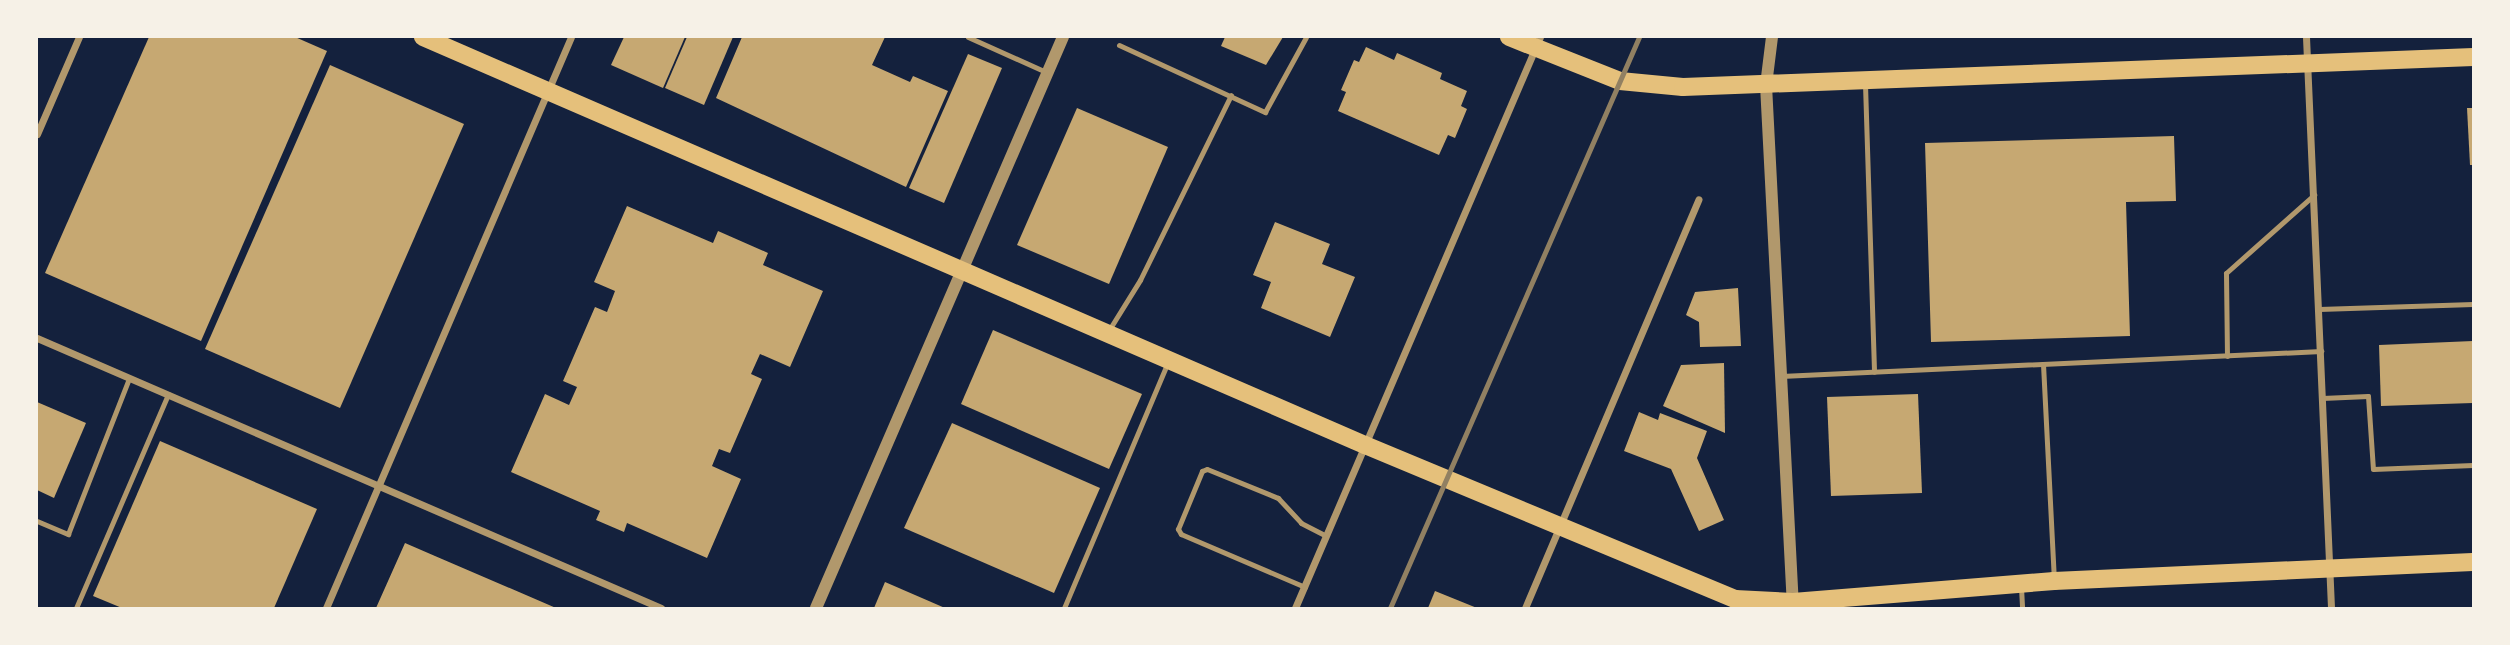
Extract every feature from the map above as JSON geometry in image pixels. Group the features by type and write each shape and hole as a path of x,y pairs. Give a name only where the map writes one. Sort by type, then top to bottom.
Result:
{"main road":[{"path":"423,37 1365,445 1735,599 1793,605 2054,581 2329,566 2473,562"},
{"path":"1508,37 1538,42 1620,81 1683,87 2473,57"}],"street":[{"path":"37,134 79,37"},
{"path":"326,608 571,37"},
{"path":"816,608 1063,37"},
{"path":"1772,37 1766,85 1793,605"},
{"path":"2306,37 2331,608"},
{"path":"1296,608 1538,42"},
{"path":"1525,608 1699,199"},
{"path":"37,338 660,608"}],"lane":[{"path":"968,37 1048,73"},
{"path":"1119,45 1265,111 1306,37"},
{"path":"1865,81 1874,372"},
{"path":"1108,333 1140,280 1231,95"},
{"path":"2227,356 2226,273 2314,195"},
{"path":"2319,309 2473,304"},
{"path":"1781,376 2321,351"},
{"path":"1064,608 1169,359"},
{"path":"2043,364 2054,581"},
{"path":"37,521 68,534 129,378"},
{"path":"76,608 168,394"},
{"path":"2322,398 2368,396 2373,469 2473,465"},
{"path":"1305,587 1181,534 1178,529 1202,471 1208,469 1278,498 1301,523 1326,536"},
{"path":"2021,584 2022,608"}],"building":[{"path":"149,37 295,37 327,51 201,341 45,273"},
{"path":"624,37 685,37 663,88 611,65"},
{"path":"687,37 733,37 704,105 665,88"},
{"path":"742,37 885,37 872,65 910,82 913,76 948,91 906,187 716,98"},
{"path":"1225,37 1283,37 1266,65 1221,46"},
{"path":"1366,47 1394,60 1397,53 1442,73 1440,79 1467,91 1461,106 1467,109 1455,138 1448,135 1439,155 1338,111 1346,92 1341,90 1354,60 1359,62"},
{"path":"968,54 1002,68 944,203 909,188"},
{"path":"330,65 464,124 340,408 205,349"},
{"path":"1077,108 1168,147 1109,284 1017,245"},
{"path":"2467,108 2473,108 2473,165 2470,165"},
{"path":"2174,136 2176,201 2126,202 2130,336 1931,342 1925,143"},
{"path":"627,206 713,243 718,231 768,253 763,265 823,291 790,367 760,354 751,374 762,379 730,453 719,449 712,466 741,479 707,558 627,523 624,532 596,520 600,511 511,472 545,394 569,405 577,387 563,381 595,307 607,312 615,291 594,282"},
{"path":"1275,222 1330,244 1322,264 1355,277 1330,337 1261,308 1271,282 1253,275"},
{"path":"1738,288 1741,346 1700,347 1699,322 1686,315 1695,292"},
{"path":"993,330 1142,394 1109,469 961,404"},
{"path":"2473,341 2473,403 2381,406 2379,345"},
{"path":"1724,363 1725,433 1663,406 1681,365"},
{"path":"1918,394 1922,493 1831,496 1827,397"},
{"path":"37,402 86,423 54,498 37,490"},
{"path":"1639,412 1658,420 1660,413 1707,431 1697,458 1724,520 1699,531 1671,469 1624,451"},
{"path":"952,423 1100,488 1054,593 904,528"},
{"path":"160,441 317,509 274,608 122,608 93,596"},
{"path":"405,543 435,556 556,608 376,608"},
{"path":"885,582 945,608 874,608"},
{"path":"1435,591 1477,608 1428,608"}],"railway":[{"path":"1390,608 1639,37"}]}
